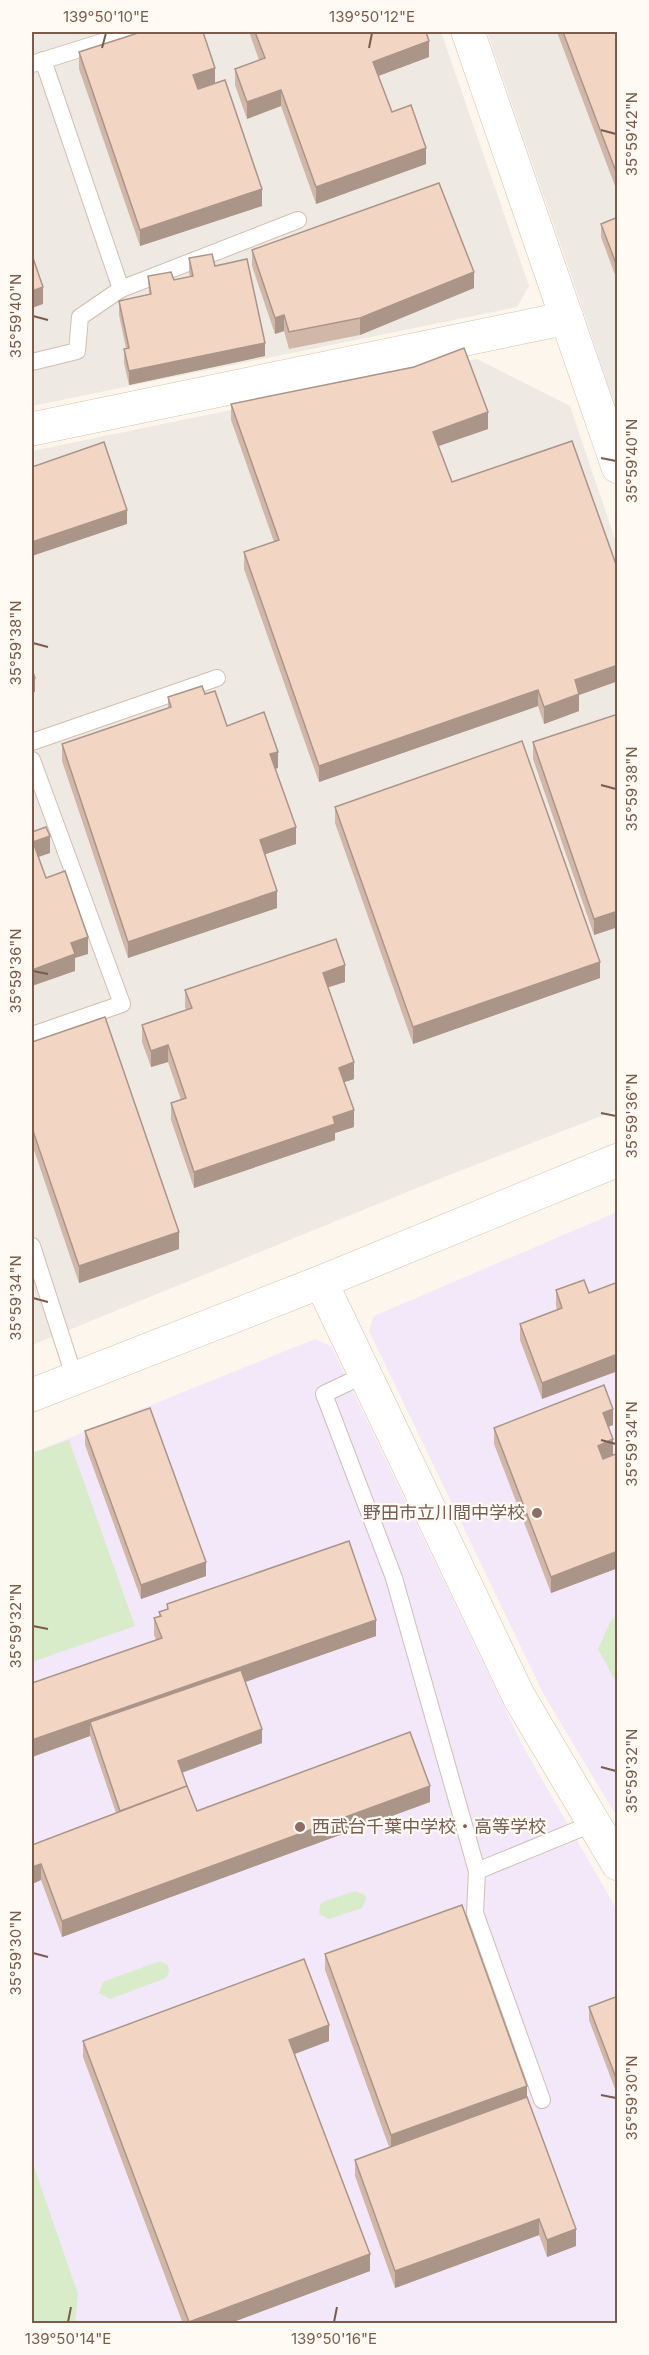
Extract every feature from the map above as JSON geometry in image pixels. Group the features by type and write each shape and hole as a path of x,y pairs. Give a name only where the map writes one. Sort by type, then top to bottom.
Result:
{"street":[{"path":"468,32 618,467"},
{"path":"32,429 567,318"},
{"path":"32,1395 321,1282 618,1160"},
{"path":"321,1282 519,1697 618,1864"}],"lane":[{"path":"121,289 37,62 135,32"},
{"path":"32,362 77,351 80,317 121,289 298,220"},
{"path":"32,742 217,678"},
{"path":"32,760 122,1004 32,1035"},
{"path":"32,1246 75,1379"},
{"path":"364,1375 324,1394 394,1578 477,1871 475,1913 542,2100"},
{"path":"477,1871 594,1823"}],"shaded area":[{"path":"32,32 441,32 529,286 517,307 32,406"},
{"path":"487,32 617,32 617,413 580,301"},
{"path":"477,359 570,406 617,545 617,1110 444,1177 32,1345 32,451"},
{"name":"野田市立川間中学校","path":"617,1212 617,1817 544,1695 369,1331 374,1316"},
{"name":"西武台千葉中学校・高等学校","path":"315,1339 331,1346 524,1748 617,1910 617,2323 32,2324 32,1453"}],"green space":[{"path":"69,1440 135,1626 32,1662 32,1453"},
{"path":"617,1614 617,1684 598,1649 610,1622"},
{"path":"355,1891 365,1895 366,1899 362,1908 329,1919 319,1914 320,1905 325,1901"},
{"path":"160,1961 168,1965 169,1972 166,1978 110,1999 99,1993 103,1982"},
{"path":"32,2161 78,2294 75,2323 32,2323"}],"building":[{"path":"141,32 203,32 215,68 193,75 198,89 225,80 262,189 140,230 79,52"},
{"path":"255,32 426,32 429,41 373,62 392,112 411,105 426,148 316,187 281,90 247,102 235,69 265,58"},
{"path":"563,32 618,32 618,177"},
{"path":"439,183 474,272 360,318 289,332 284,315 275,318 252,250"},
{"path":"618,217 618,269 601,224"},
{"path":"212,254 215,266 247,259 265,343 129,371 124,349 129,348 119,301 151,294 148,276 171,272 174,280 193,276 189,258"},
{"path":"32,255 43,287 32,291"},
{"path":"464,348 488,412 433,432 452,482 572,441 618,570 618,665 575,680 579,694 544,707 538,690 319,766 244,552 279,540 231,404 414,367"},
{"path":"104,442 127,510 32,542 32,467"},
{"path":"202,686 205,694 215,691 227,726 264,712 278,752 270,754 296,827 260,840 277,891 128,942 62,744 171,707 168,697"},
{"path":"618,714 618,911 594,919 533,742"},
{"path":"522,741 600,962 413,1027 335,807"},
{"path":"46,827 50,836 33,842 46,878 65,871 88,937 71,943 75,954 32,970 32,832"},
{"path":"336,939 345,965 323,973 354,1062 339,1068 354,1110 333,1117 335,1124 194,1172 171,1103 186,1098 168,1045 151,1051 142,1025 192,1008 185,990"},
{"path":"105,1017 179,1232 79,1266 32,1128 32,1042"},
{"path":"584,1280 589,1293 618,1282 618,1354 542,1383 520,1324 562,1308 556,1290"},
{"path":"604,1385 613,1409 603,1413 613,1439 598,1446 603,1459 618,1453 618,1551 551,1577 494,1428"},
{"path":"150,1408 206,1562 141,1585 85,1431"},
{"path":"349,1541 376,1620 32,1740 32,1683 162,1638 154,1618 161,1616 159,1612 168,1609 167,1604"},
{"path":"241,1670 262,1729 178,1761 187,1786 120,1811 90,1722"},
{"path":"410,1732 430,1786 62,1921 41,1864 32,1867 32,1845 187,1786 197,1811"},
{"path":"462,1905 527,2086 391,2135 325,1954"},
{"path":"304,1959 329,2025 289,2040 370,2254 189,2322 83,2041"},
{"path":"618,1996 618,2083 589,2007"},
{"path":"527,2097 576,2229 547,2240 539,2219 395,2271 355,2160"}],"place":[{"name":"野田市立川間中学校","path":"537,1513"},
{"name":"西武台千葉中学校・高等学校","path":"300,1827"}]}
